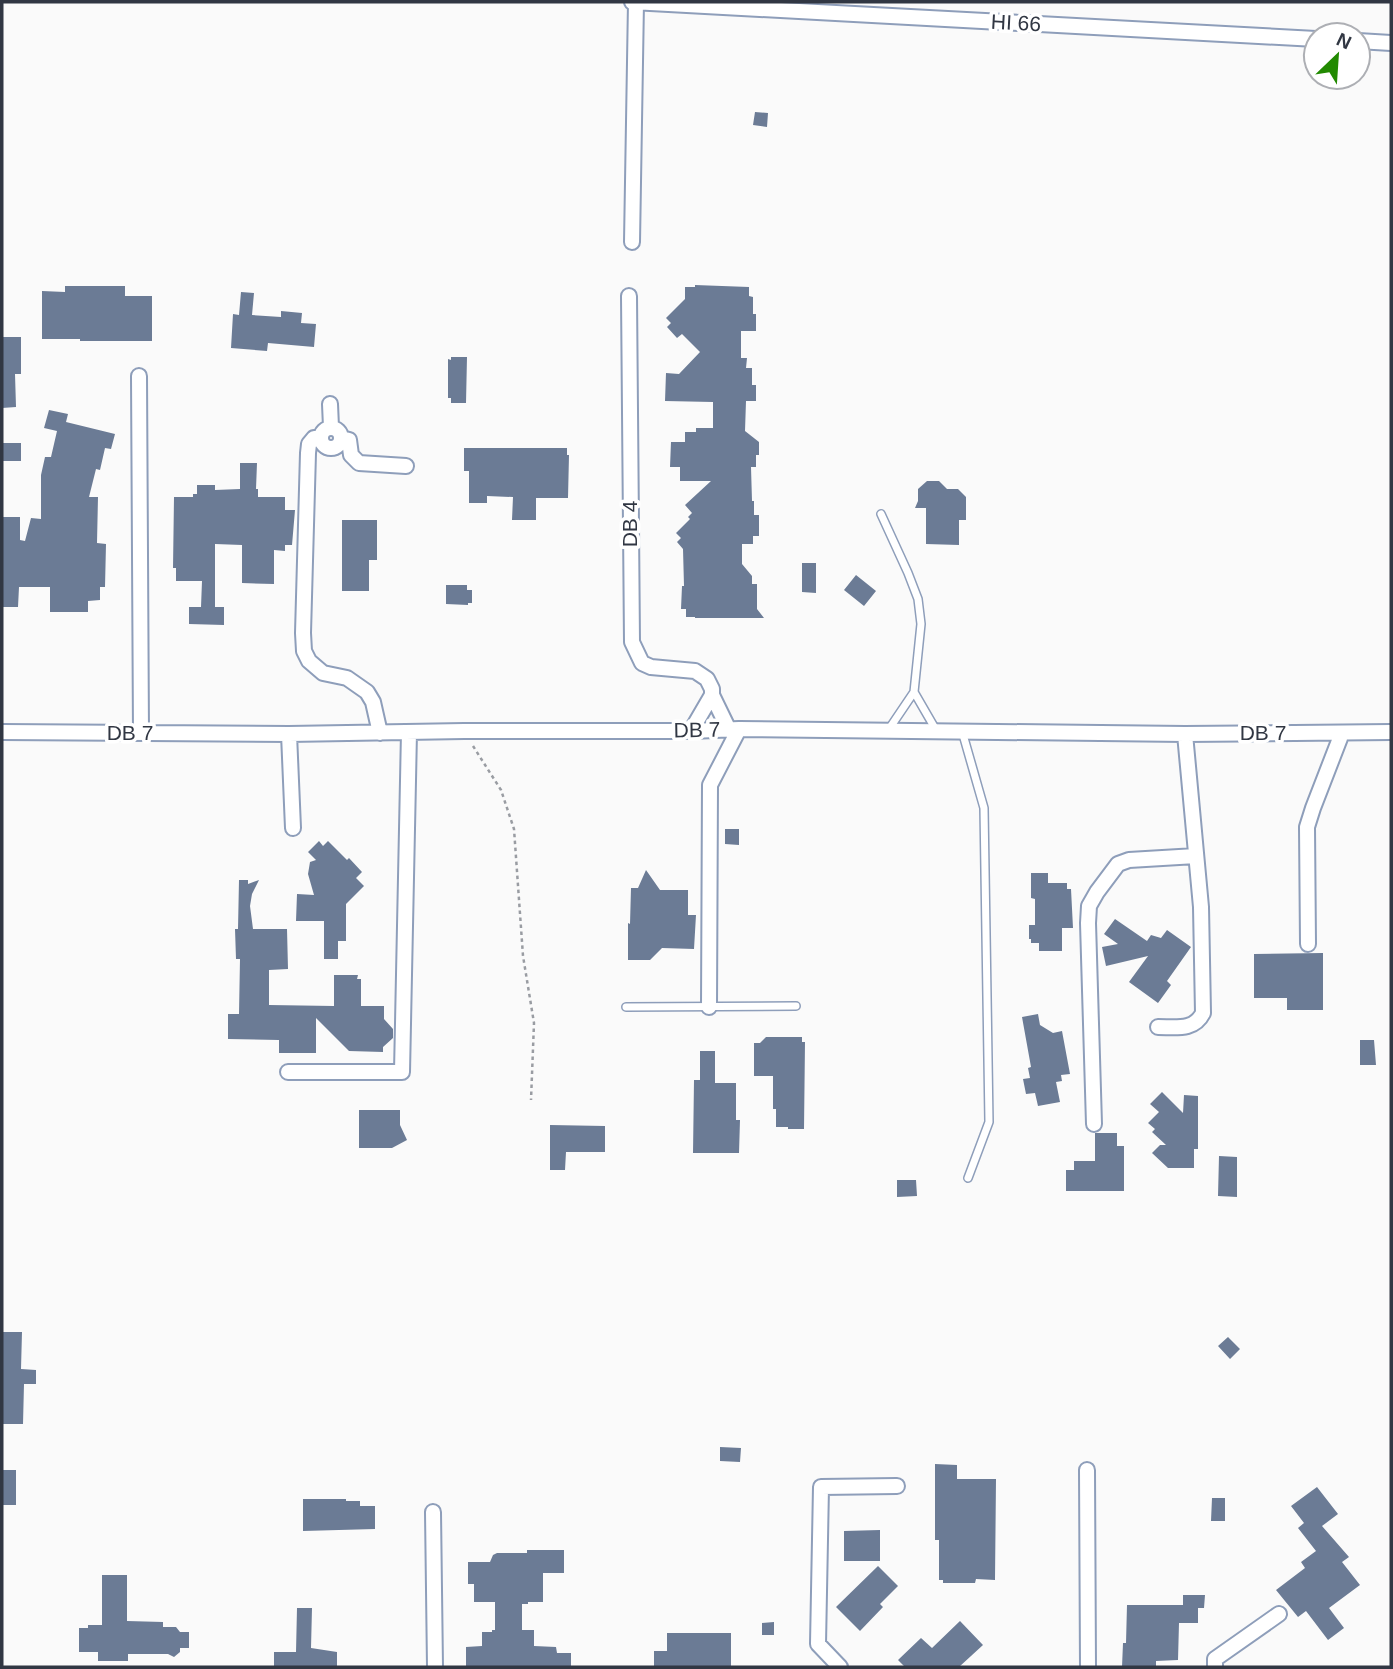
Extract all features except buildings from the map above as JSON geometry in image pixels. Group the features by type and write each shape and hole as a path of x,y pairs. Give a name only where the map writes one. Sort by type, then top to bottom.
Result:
{"street":[{"name":"HI 66","path":"634,2 1302,38"},
{"path":"632,242 634,2"},
{"path":"1372,42 1391,43"},
{"name":"DB 4","path":"629,296 632,642 642,663 651,667 695,671 707,679 712,695 734,729"},
{"path":"139,376 141,733"},
{"path":"330,404 324,446 330,448 339,444 341,438 349,440 351,455 359,463 406,466"},
{"path":"326,433 314,438 309,444 304,652 309,662 323,673 347,678 367,692 373,702 380,733"},
{"path":"691,731 712,695"},
{"path":"709,1007 710,785 734,729"},
{"name":"DB 7","path":"2,732 289,734 734,729 1185,734 1391,733"},
{"path":"288,1072 402,1072 409,732"},
{"path":"1308,944 1307,827 1342,733"},
{"path":"289,734 293,828"},
{"path":"1158,1027 1188,1027 1198,1021 1203,1013 1202,907 1185,734"},
{"path":"1094,1124 1089,906 1118,864 1129,860 1196,856"},
{"path":"1087,1470 1088,1667"},
{"path":"840,1667 818,1644 821,1487 897,1486"},
{"path":"433,1512 435,1667"},
{"path":"1215,1667 1215,1659 1279,1614"}],"lane":[{"path":"881,514 918,598 921,624 914,692 889,730"},
{"path":"914,692 936,730"},
{"path":"962,731 984,808 989,1122 968,1178"},
{"path":"626,1007 796,1006"}],"path":[{"path":"464,731 501,790 514,830 523,956 534,1023 531,1100"}]}
